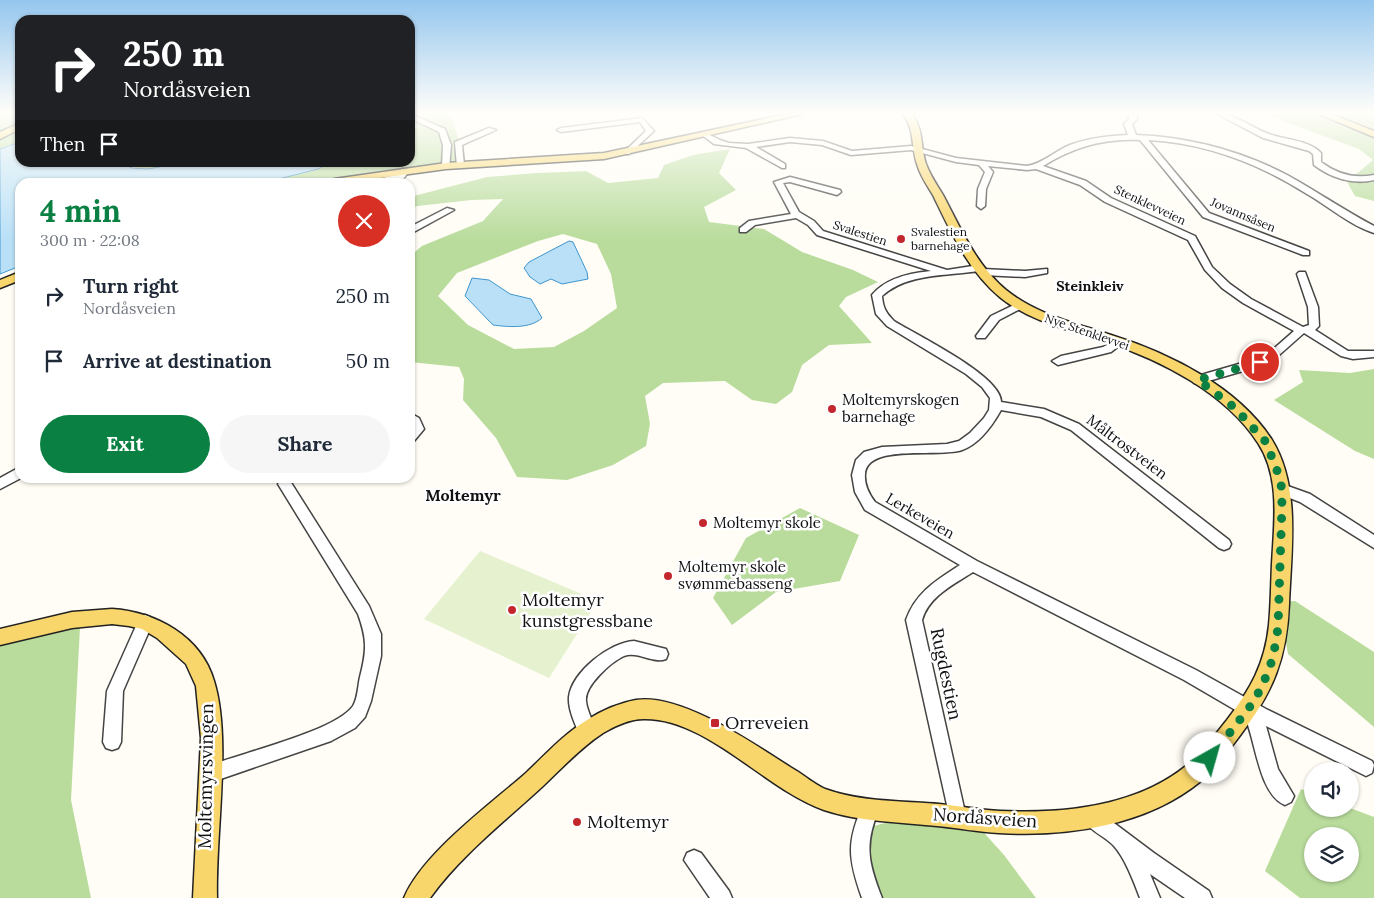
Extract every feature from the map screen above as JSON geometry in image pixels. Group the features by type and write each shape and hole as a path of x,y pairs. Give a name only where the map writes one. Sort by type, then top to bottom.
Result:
{"main road":[{"path":"360,178 446,166 581,159 602,156"},
{"name":"Nye Stenklevvei","path":"920,156 924,170 965,250 997,288 1020,305 1064,326 1119,342 1164,361 1198,380"},
{"path":"0,284 15,278"},
{"name":"Nordåsveien","path":"587,732 611,718 631,711 647,709 674,713 705,728 821,799 870,809 998,822 1077,821 1153,798 1186,779 1210,758 1249,708 1262,687 1273,658 1278,628 1283,521 1282,489 1273,456 1260,434 1235,408 1198,380"},
{"name":"Moltemyrsvingen","path":"0,638 35,627 66,621 101,618 145,622 170,636 187,651 198,666 206,683 209,710 209,774 204,839 205,898"},
{"path":"416,898 425,883 469,840 587,732"}],"street":[{"path":"446,156 446,166"},
{"path":"459,156 460,165"},
{"path":"765,156 782,166"},
{"name":"Stenklevveien","path":"941,156 1027,168 1037,167 1083,183 1108,200 1192,238 1208,268 1230,290 1305,330 1342,354 1358,357 1374,354"},
{"path":"1037,167 1054,156"},
{"name":"Jovannsåsen","path":"1154,156 1206,215 1306,253"},
{"path":"1231,156 1255,163 1282,176 1374,230"},
{"path":"1317,156 1317,163 1331,172 1355,179 1373,178"},
{"path":"981,162 989,172 982,189 981,206"},
{"path":"392,178 402,176 405,171"},
{"name":"Svalestien","path":"837,192 790,179 780,180 778,184 798,215 811,223 820,233 847,243 947,273 981,270 1025,274 1044,271"},
{"path":"415,228 450,210"},
{"path":"743,230 752,223 798,215"},
{"path":"947,273 913,276 885,286 878,295 878,308 892,325 946,356 983,381 995,395 996,405"},
{"path":"1198,380 1260,362 1274,354 1305,330 1314,326 1314,310 1302,274"},
{"path":"982,336 995,318 1020,305"},
{"path":"1058,361 1070,356 1111,348 1119,342"},
{"name":"Måltrostveien","path":"996,405 1044,413 1074,427 1224,544"},
{"name":"Lerkeveien","path":"996,405 982,427 959,447 946,450 891,450 876,453 864,459 859,464 857,471 859,491 870,506 972,566 1190,674 1249,708 1366,767"},
{"path":"415,421 418,429 415,432"},
{"path":"0,484 15,475"},
{"path":"209,774 325,735 349,722 359,711 363,701 373,656 373,634 364,611 285,484"},
{"path":"1282,489 1304,498 1374,542"},
{"name":"Rugdestien","path":"957,817 914,620 916,610 922,600 972,566"},
{"path":"112,742 115,691 145,622"},
{"path":"587,732 577,701 578,693 584,681 613,654 626,649 660,654"},
{"path":"1249,708 1258,727 1265,761 1276,786 1285,796"},
{"path":"870,809 862,830 859,851 865,880 872,898"},
{"path":"1092,817 1202,898"},
{"path":"1119,838 1139,869 1150,898"},
{"path":"694,860 722,898"}],"green space":[{"path":"415,156 463,156 464,160 427,170 378,178 283,178 322,167 415,167"},
{"path":"690,156 727,156 719,173 736,190 704,207 709,222 764,229 802,252 853,270 878,282 846,297 839,306 872,343 829,345 802,365 792,392 776,404 752,400 725,381 663,383 645,396 650,424 646,446 613,465 567,480 517,477 496,438 463,400 464,379 459,367 415,363 415,252 422,246 483,221 503,199 471,200 415,207 415,196 487,177 537,173 586,171 608,183 658,178 664,165","holes":["563,234 597,244 611,274 617,308 584,331 554,347 514,349 468,325 438,296 457,273 538,241"]},
{"path":"1368,156 1374,156 1374,201 1355,196 1347,182 1373,160"},
{"path":"132,167 170,167 153,169"},
{"path":"1374,369 1374,459 1355,451 1274,400 1303,382 1299,370 1350,373"},
{"path":"800,508 859,535 840,581 776,592 732,625 713,598 746,538"},
{"name":"Moltemyr kunstgressbane","path":"480,551 598,601 549,678 424,619"},
{"path":"1295,601 1374,652 1374,727 1288,654 1279,602"},
{"path":"58,621 80,627 71,800 91,898 0,898 0,642"},
{"path":"1301,789 1304,790 1304,817 1359,817 1359,811 1374,817 1374,898 1300,898 1265,871"},
{"path":"958,804 1004,855 1036,898 868,898 866,828"}],"water":[{"path":"0,156 15,156 15,167 130,167 148,169 159,167 322,167 283,178 15,178 15,268 0,274"},
{"path":"569,241 573,242 587,272 588,279 562,284 551,279 540,284 530,277 524,268 529,262"},
{"path":"472,278 489,280 510,294 531,299 542,318 525,326 493,325 465,296"}],"place":[{"name":"Svalestien barnehage","path":"901,239"},
{"name":"Moltemyrskogen barnehage","path":"832,409"},
{"name":"Moltemyr skole","path":"703,523"},
{"name":"Moltemyr skole svømmebasseng","path":"668,576"},
{"name":"Moltemyr kunstgressbane","path":"512,610"},
{"name":"Orreveien","path":"715,723"},
{"name":"Moltemyr","path":"577,822"}],"district":[{"name":"Steinkleiv","path":"1090,286"},
{"name":"Moltemyr","path":"463,495"}],"route":[{"path":"1210,758 1249,708 1262,687 1273,658 1278,628 1283,521 1281,481 1273,456 1266,442 1235,408 1198,380 1260,362"}]}
